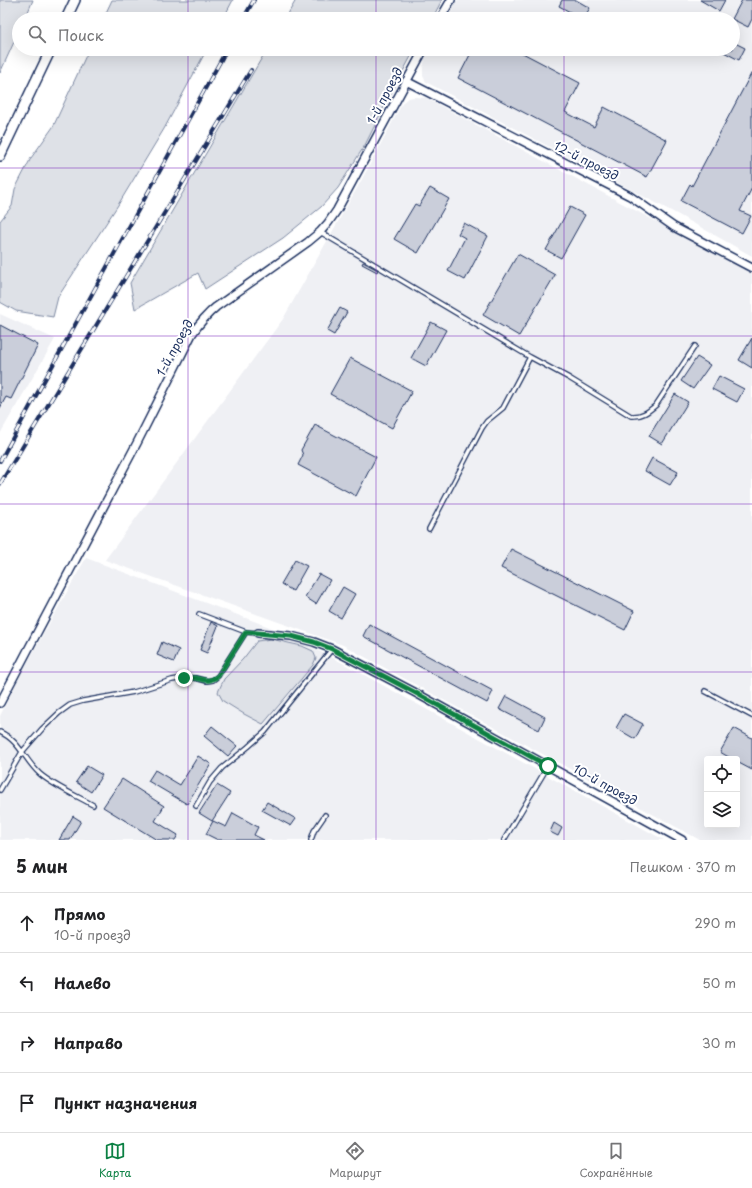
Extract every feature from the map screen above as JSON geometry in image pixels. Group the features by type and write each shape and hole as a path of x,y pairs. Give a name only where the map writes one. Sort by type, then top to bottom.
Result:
{"main road":[{"path":"69,12 75,0"},
{"path":"0,156 48,56"}],"street":[{"path":"444,12 451,0"},
{"name":"1-й проезд","path":"0,703 137,443 192,334 207,314 296,251 320,232 328,223 337,210 420,56"},
{"name":"12-й проезд","path":"406,81 630,196 674,227 752,268"},
{"name":"10-й проезд","path":"258,633 291,636 314,642 332,649 414,692 682,840"}],"lane":[{"path":"320,232 631,416 637,416 650,410 656,405 695,346"},
{"path":"429,529 482,428 487,421 503,408 530,356"},
{"path":"199,614 246,632 258,633"},
{"path":"0,790 22,752 42,728 70,705 83,701 134,692 172,680 195,678 207,681 213,680 218,676 246,632"},
{"path":"196,806 210,782 222,768 265,732 332,649"},
{"path":"705,691 752,716"},
{"path":"0,732 13,740 39,773 93,805"},
{"path":"504,840 548,766"},
{"path":"311,840 314,831 325,815"}],"shaded area":[{"path":"0,0 33,0 28,12 12,12 12,46 0,73"},
{"path":"112,0 233,0 227,12 106,12"},
{"path":"296,0 442,0 436,12 289,12"},
{"path":"457,0 752,0 752,256 675,213 426,82 423,76 423,68 427,56 740,56 740,12 451,12"},
{"path":"86,56 203,56 164,129 118,205 58,297 53,317 16,311 0,302 0,221 12,206 15,189 31,158 53,127"},
{"path":"263,56 411,56 365,145 338,188 321,207 283,238 205,289 198,273 135,309 130,283"},
{"path":"408,98 426,98 752,273 752,840 700,840 343,645 105,560 283,319 361,181 403,102"},
{"path":"0,314 55,339 0,434"},
{"path":"86,558 272,628 337,660 664,840 0,840 0,716 21,674"},
{"path":"271,639 302,646 313,651 316,658 313,665 263,724 223,701 218,692 224,679 243,659 257,641"}],"building":[{"path":"562,0 576,0 590,8 587,12 570,12 559,6"},
{"path":"700,0 725,0 719,11"},
{"path":"742,0 752,0 752,19 748,27 740,23 740,12 736,12"},
{"path":"740,46 745,48 739,60 731,56 740,56"},
{"path":"469,56 528,56 580,83 565,112 594,127 604,107 667,140 647,177 458,78"},
{"path":"752,72 752,188 740,211 751,216 742,233 681,201 690,184 692,186"},
{"path":"430,188 449,199 418,253 394,239 415,204 419,206"},
{"path":"570,207 585,215 561,258 546,250"},
{"path":"464,223 488,236 465,280 448,271 465,238 458,234"},
{"path":"518,254 555,275 519,336 483,315"},
{"path":"363,262 378,270 377,272 362,264"},
{"path":"340,308 347,312 334,335 327,331"},
{"path":"431,322 446,330 426,366 411,358"},
{"path":"0,325 38,345 11,399 6,397 0,408"},
{"path":"752,338 752,368 739,360"},
{"path":"697,357 710,365 693,389 681,381"},
{"path":"350,358 412,391 392,428 330,394"},
{"path":"719,376 744,389 737,402 712,389"},
{"path":"675,394 688,402 662,444 649,436"},
{"path":"315,425 376,457 356,496 298,465 303,455 301,450"},
{"path":"652,458 678,472 670,485 645,471"},
{"path":"511,549 634,611 625,630 501,568"},
{"path":"295,560 307,566 293,591 281,584"},
{"path":"319,574 330,580 316,604 305,597"},
{"path":"343,587 355,594 341,618 329,611"},
{"path":"211,622 218,626 207,653 200,650"},
{"path":"369,624 493,691 487,703 363,636"},
{"path":"162,642 179,650 174,662 157,655"},
{"path":"506,696 545,717 539,730 499,709"},
{"path":"624,714 643,724 635,739 616,728"},
{"path":"212,726 237,746 228,756 204,736"},
{"path":"734,728 752,738 752,770 740,764 740,756 727,756 720,752"},
{"path":"198,756 211,764 187,804 148,781 155,770 180,785"},
{"path":"87,766 102,775 91,792 76,782"},
{"path":"122,779 164,806 155,821 178,835 175,840 157,840 103,807"},
{"path":"217,785 230,793 212,821 199,813"},
{"path":"267,802 296,819 291,826 262,810"},
{"path":"233,813 258,827 254,835 264,840 218,840 206,834 213,821 226,827"},
{"path":"73,816 81,821 70,840 59,840"},
{"path":"554,823 562,828 558,836 550,832"}],"railway":[{"path":"247,12 254,0"},
{"path":"0,461 223,56"},
{"path":"0,484 251,70"}],"route":[{"path":"184,678 195,678 207,681 213,680 218,676 246,632 291,636 314,642 332,649 414,692 548,766"}]}
